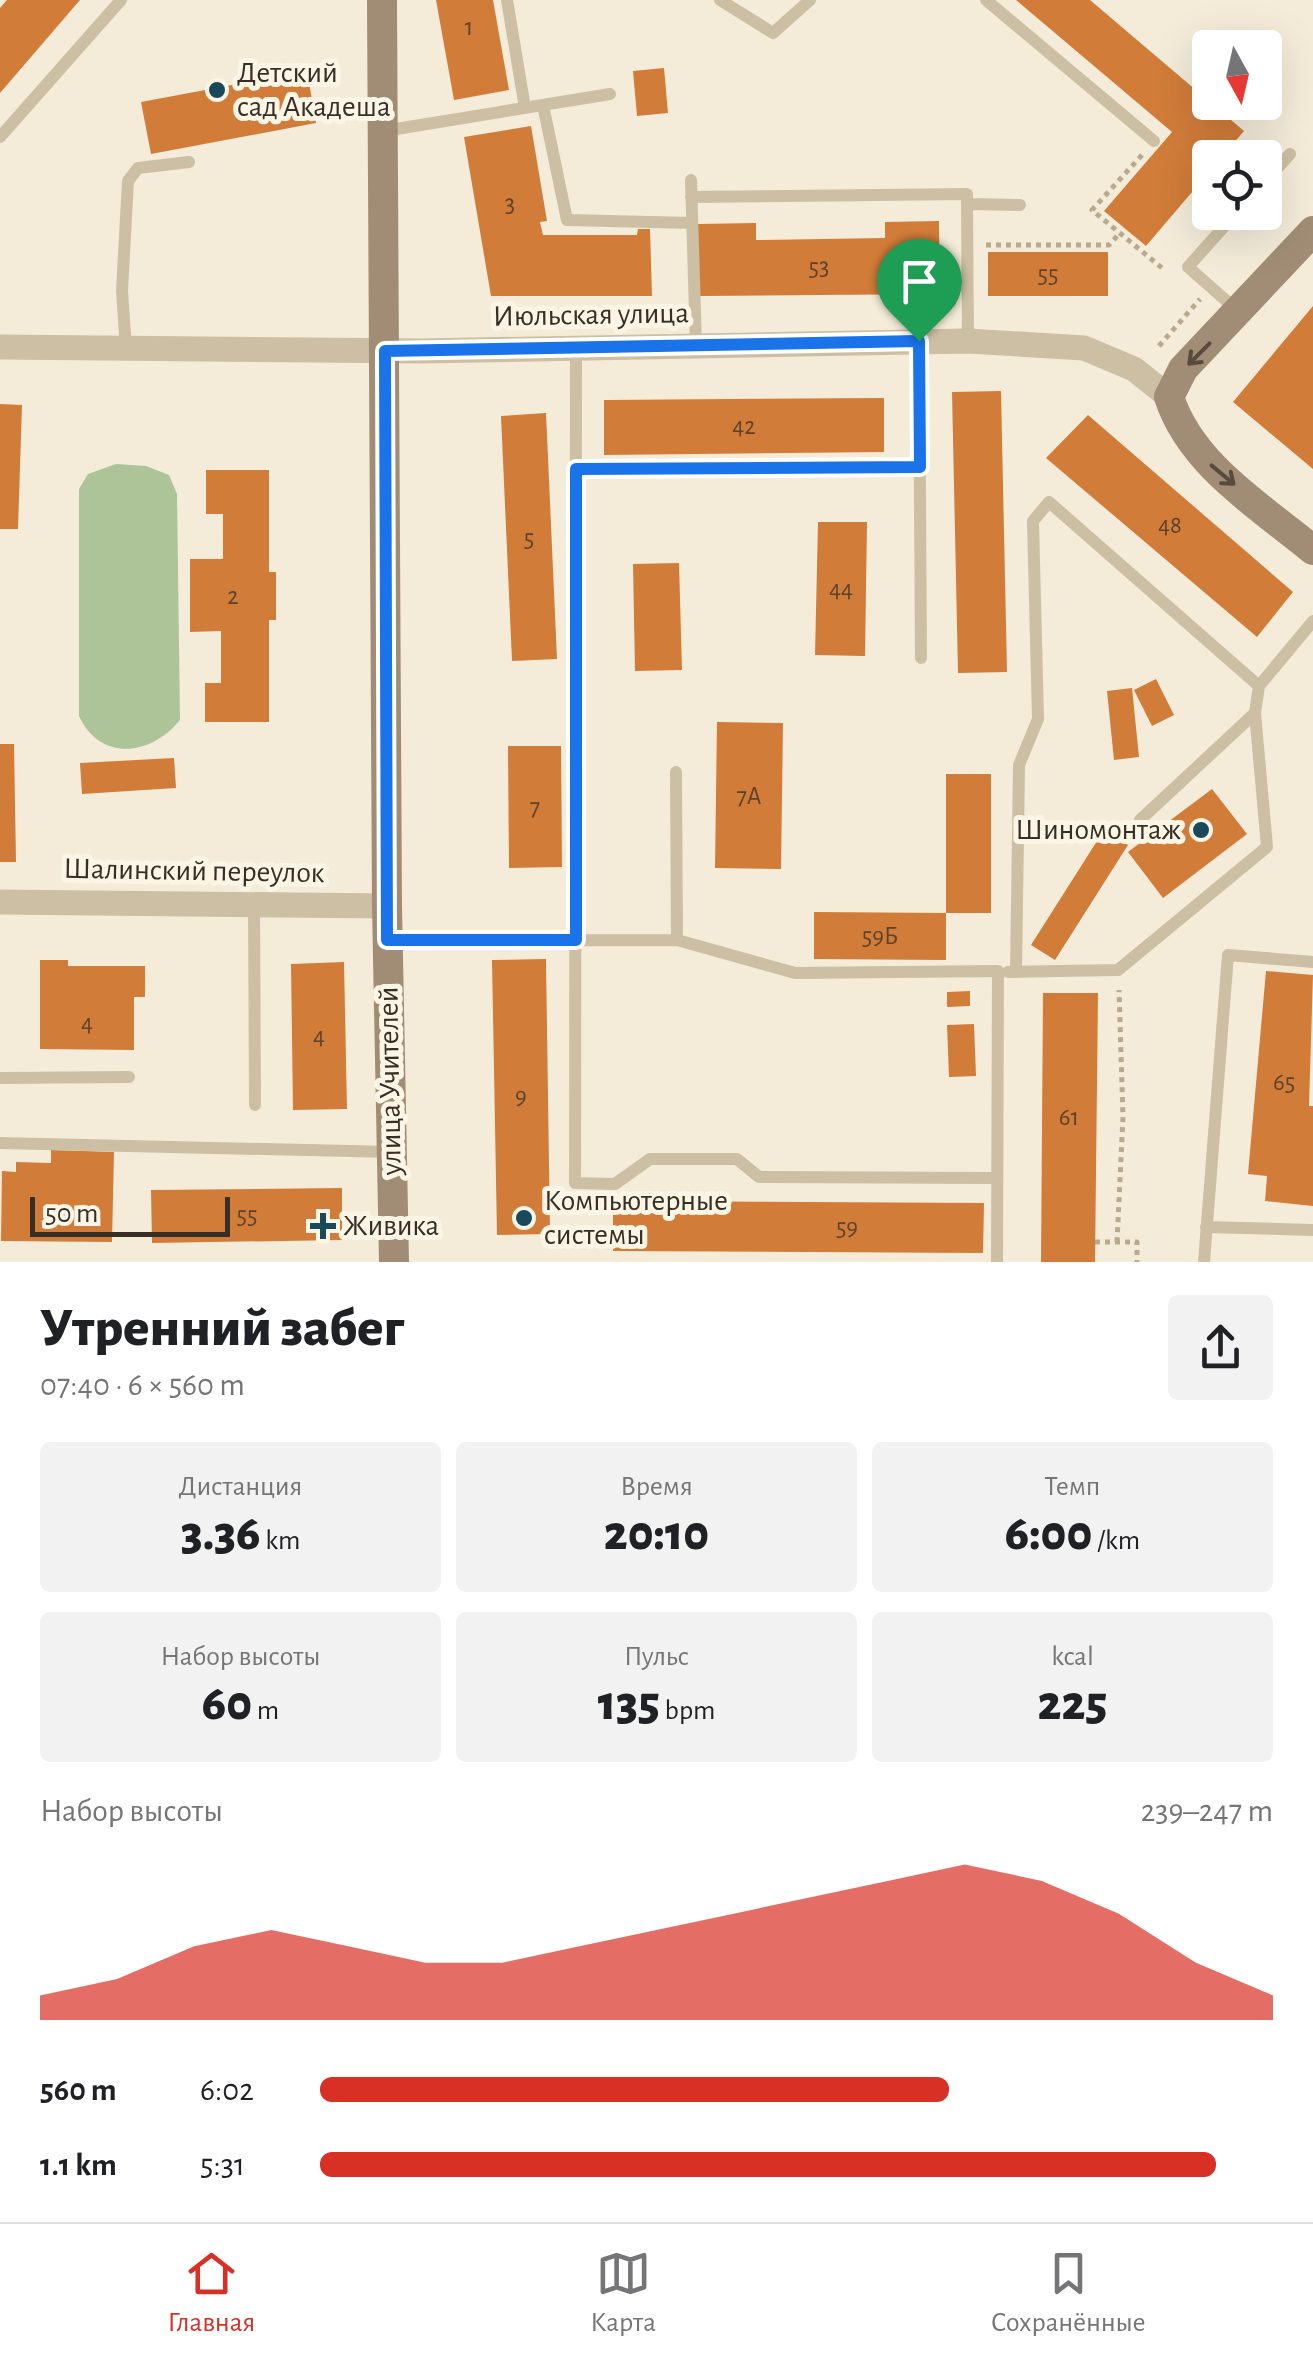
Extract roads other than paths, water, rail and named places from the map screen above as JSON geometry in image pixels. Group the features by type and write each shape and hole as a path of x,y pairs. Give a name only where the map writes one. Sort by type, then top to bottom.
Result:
{"street":[{"name":"улица Учителей","path":"382,0 386,906 394,1262"},
{"path":"1313,231 1184,369 1169,397 1176,418 1200,455 1313,550"},
{"name":"Июльская улица","path":"0,348 385,351 968,341 1084,348 1134,369 1169,397"},
{"name":"Шалинский переулок","path":"0,902 386,906"}],"lane":[{"path":"0,136 121,0"},
{"path":"507,0 525,108"},
{"path":"720,0 773,33 810,0"},
{"path":"986,0 1154,141"},
{"path":"384,131 610,94"},
{"path":"543,104 566,220 692,224"},
{"path":"1282,163 1290,154"},
{"path":"126,348 122,291 128,181 138,168 189,162"},
{"path":"691,180 696,346"},
{"path":"691,198 967,194 968,341"},
{"path":"967,204 1020,205"},
{"path":"1222,230 1188,267 1240,313"},
{"path":"919,341 921,658"},
{"path":"576,348 575,1183 615,1184 650,1159 738,1159 758,1177 997,1178"},
{"path":"576,469 920,467"},
{"path":"1016,972 1019,765 1038,719 1033,521 1049,502 1259,686"},
{"path":"387,940 677,940 796,973 1118,970 1268,847 1256,713 1259,686 1313,621"},
{"path":"1140,820 1256,713"},
{"path":"676,772 677,940"},
{"path":"254,904 255,1105"},
{"path":"1204,1262 1228,955 1313,962"},
{"path":"997,1262 998,972"},
{"path":"0,1078 130,1077"},
{"path":"0,1143 392,1152"},
{"path":"1206,1226 1313,1230"}],"place":[{"name":"Детский сад Акадеша","path":"217,90"},
{"name":"Шиномонтаж","path":"1201,830"},
{"name":"Компьютерные системы","path":"524,1218"},
{"name":"Живика","path":"323,1226"}]}
